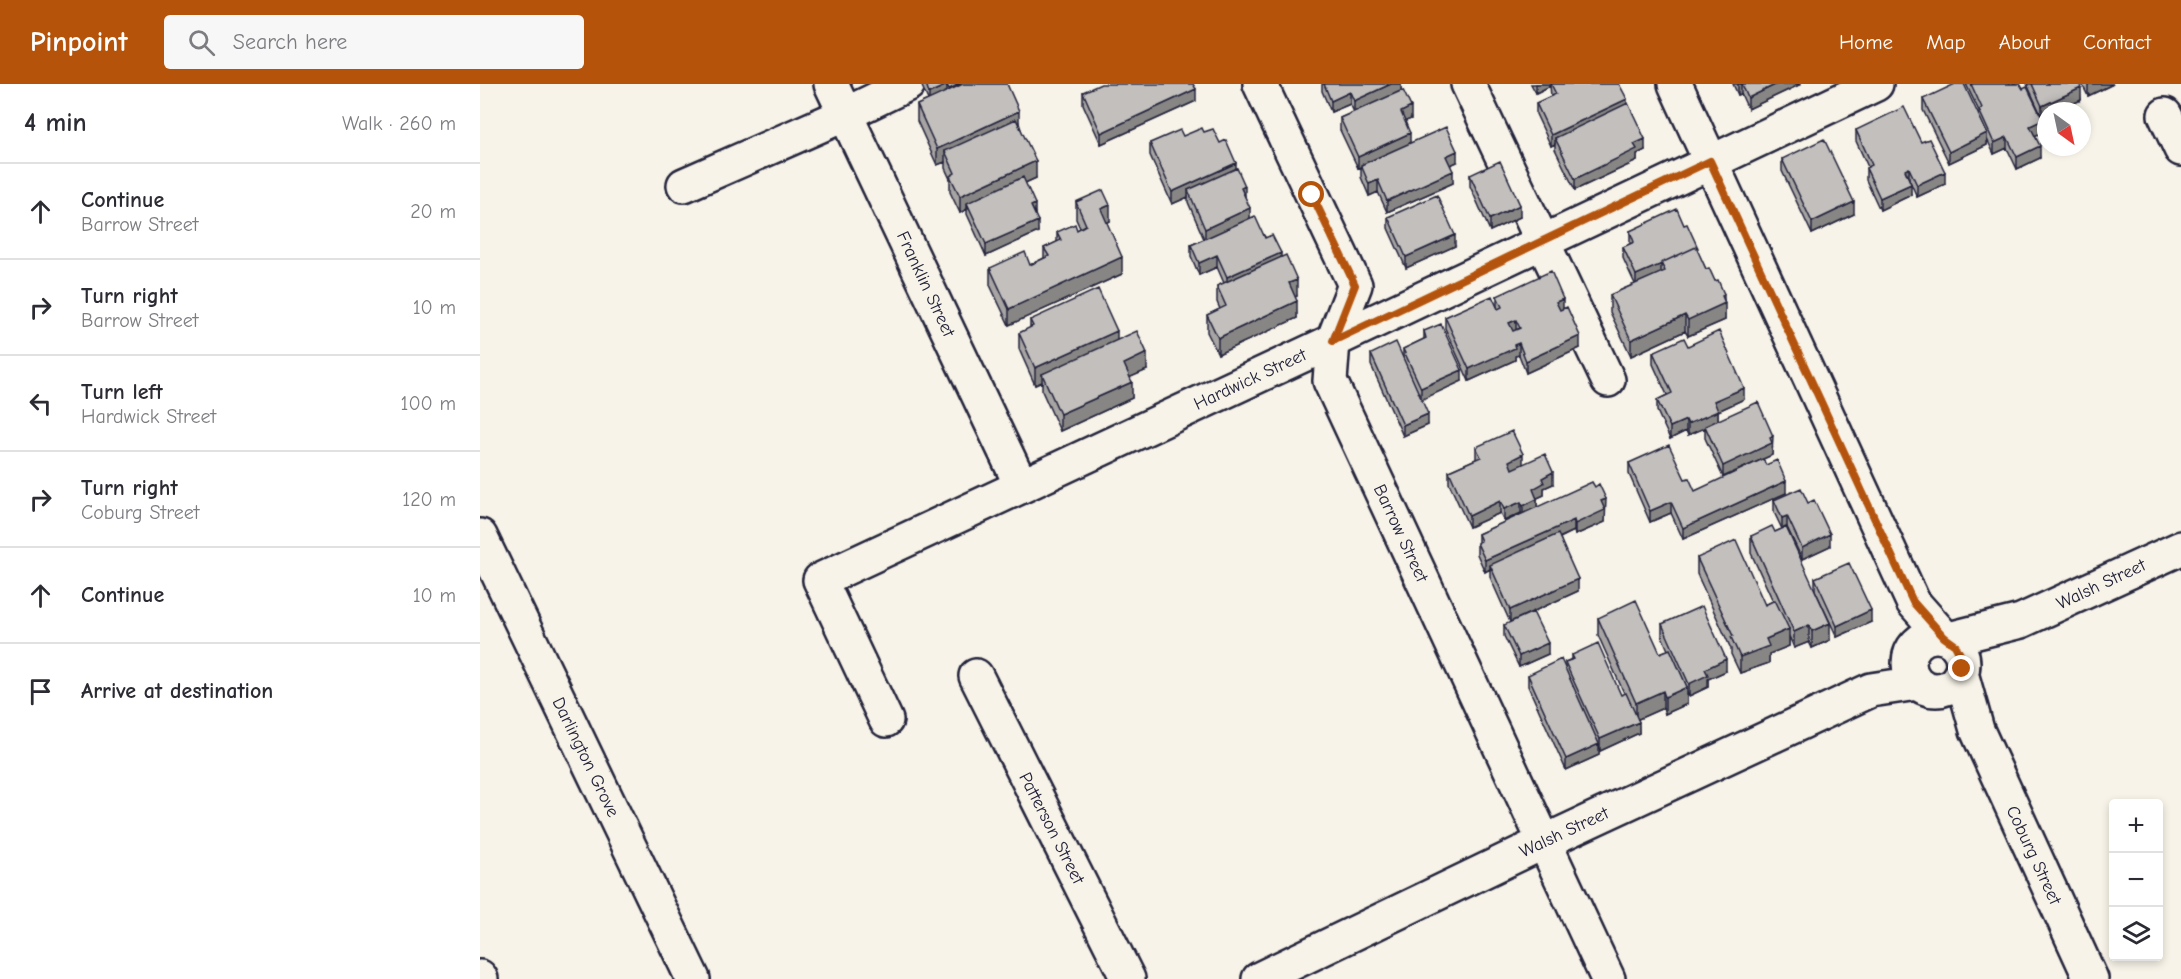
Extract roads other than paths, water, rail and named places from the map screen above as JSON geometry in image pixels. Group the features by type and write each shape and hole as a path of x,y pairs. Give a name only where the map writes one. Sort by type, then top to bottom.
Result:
{"street":[{"name":"Franklin Street","path":"831,84 1021,484"},
{"path":"684,185 846,114 908,84"},
{"name":"Barrow Street","path":"1260,84 1355,285 1333,341 1330,381 1608,979"},
{"path":"1468,84 1608,380"},
{"path":"1675,84 1913,602 1946,638"},
{"name":"Hardwick Street","path":"886,720 820,580 1876,84"},
{"path":"2165,115 2181,149"},
{"name":"Darlington Grove","path":"480,536 693,979"},
{"name":"Walsh Street","path":"2021,621 1961,671 1951,686 1944,689 1928,689 1915,667 1918,642 1926,638 1935,636 1946,638 2021,621 2181,548"},
{"path":"1913,602 1915,667"},
{"name":"Coburg Street","path":"1946,638 1960,652 1963,660 1961,671 1977,730 2091,979"},
{"name":"Walsh Street","path":"1259,979 1544,842 1871,690 1915,667"},
{"name":"Coburg Street","path":"1915,667 1977,730"},
{"name":"Patterson Street","path":"976,676 1128,979"}]}
